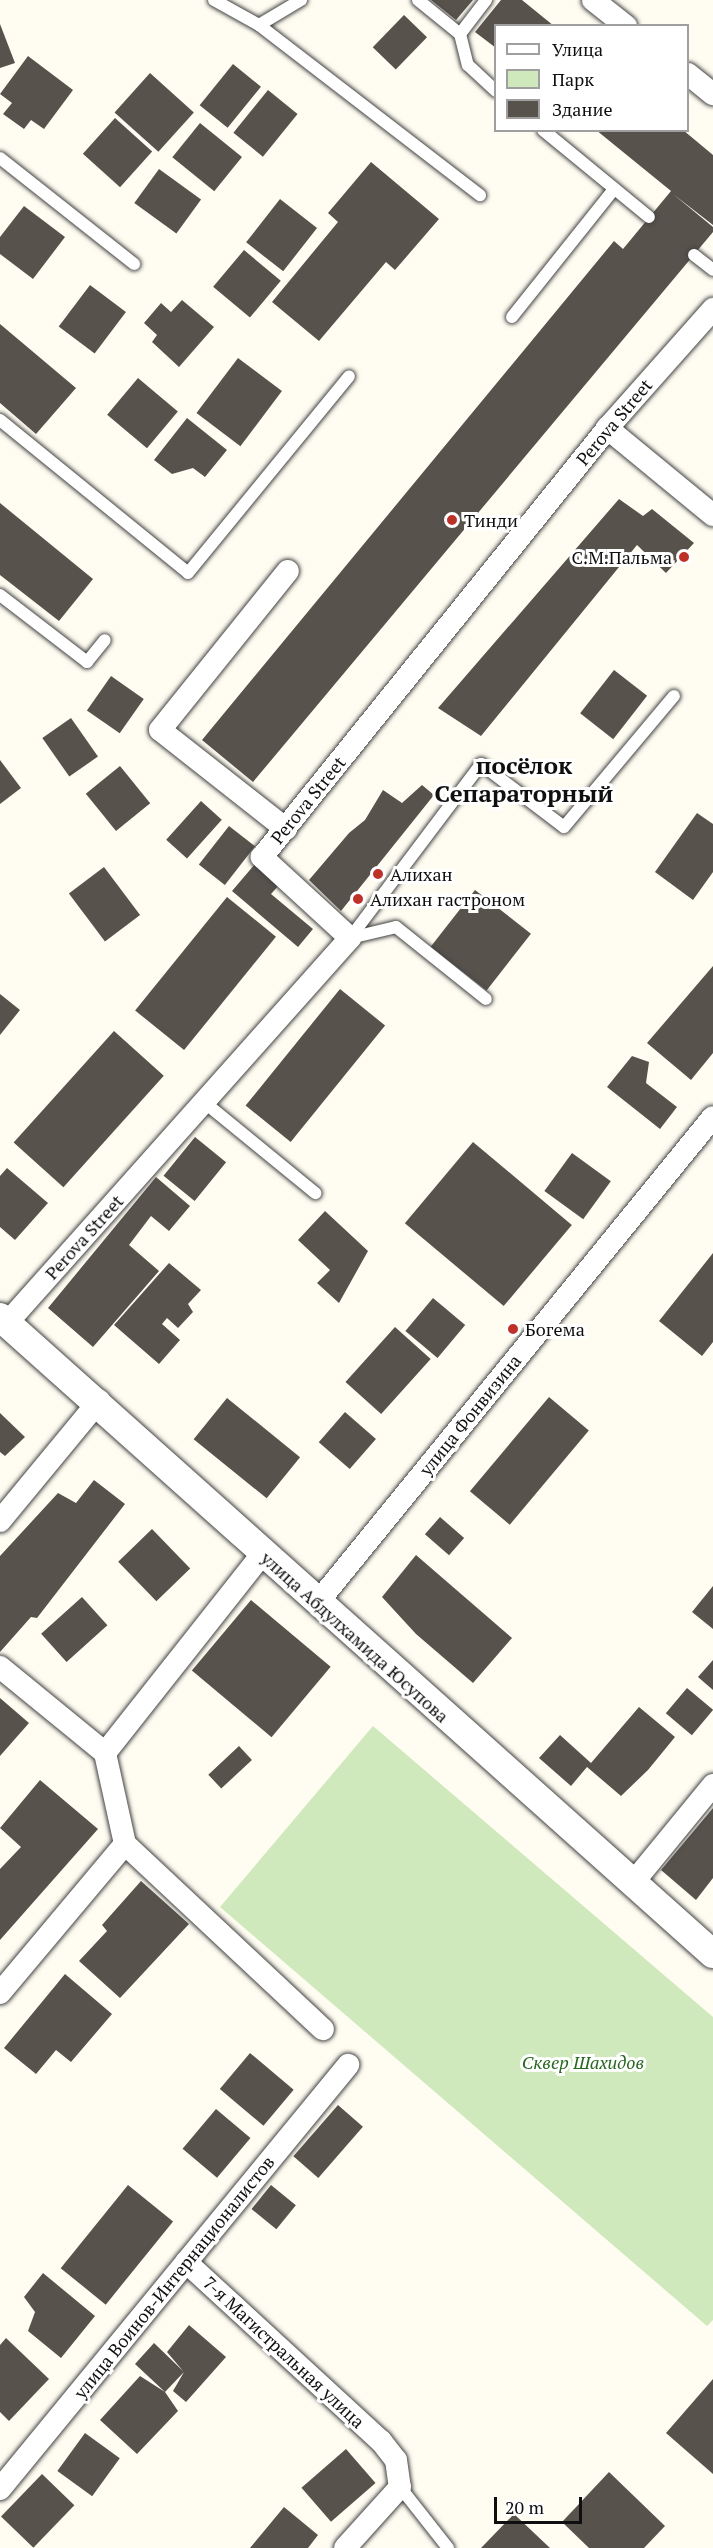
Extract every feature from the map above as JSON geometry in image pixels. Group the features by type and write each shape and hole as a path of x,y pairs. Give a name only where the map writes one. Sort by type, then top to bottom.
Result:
{"street":[{"path":"595,0 624,24"},
{"path":"689,76 713,94"},
{"name":"Perova Street","path":"4,1320 204,1102 350,938 262,858 608,428 713,309"},
{"path":"608,428 713,515"},
{"path":"286,829 160,730 288,571"},
{"name":"улица Фонвизина","path":"318,1602 713,1117"},
{"name":"улица Абдулхамида Юсупова","path":"4,1320 99,1401 262,1554 713,1954"},
{"path":"0,1521 99,1401"},
{"path":"105,1753 262,1554"},
{"path":"0,1667 105,1753 125,1844 323,2029"},
{"path":"632,1884 713,1785"},
{"path":"0,1993 125,1844"},
{"name":"улица Воинов-Интернационалистов","path":"0,2489 348,2065"},
{"name":"7-я Магистральная улица","path":"186,2262 381,2441 396,2460 400,2487"},
{"path":"345,2548 400,2487"}],"lane":[{"path":"214,0 259,25 480,195"},
{"path":"259,25 301,0"},
{"path":"418,0 459,34 468,65 494,90"},
{"path":"459,34 486,0"},
{"path":"545,132 649,217"},
{"path":"0,158 134,264"},
{"path":"512,317 614,189"},
{"path":"694,255 713,270"},
{"path":"0,420 188,573 349,376"},
{"path":"0,595 87,662 105,640"},
{"path":"350,938 481,764 564,828 674,696"},
{"path":"350,938 396,927 486,999"},
{"path":"204,1102 315,1193"},
{"path":"400,2487 448,2548"}],"green space":[{"name":"Сквер Шахидов","path":"373,1726 713,2017 713,2320 707,2326 220,1907"}],"building":[{"path":"431,0 473,0 456,20"},
{"path":"501,0 522,0 552,24 494,24 494,46 475,32"},
{"path":"404,15 427,37 396,70 373,47"},
{"path":"0,24 15,63 0,68"},
{"path":"28,56 73,90 44,129 31,120 24,129 3,114 12,103 0,94"},
{"path":"233,64 261,87 228,128 200,105"},
{"path":"150,73 194,112 158,152 115,112"},
{"path":"268,90 298,114 263,157 233,133"},
{"path":"115,118 152,151 120,187 83,154"},
{"path":"200,123 242,157 214,191 172,157"},
{"path":"598,132 685,132 713,155 713,225 673,194 713,227 713,232 253,782 202,740 614,241 623,249 671,191"},
{"path":"371,162 439,219 395,270 386,262 319,341 272,302 338,222 328,213"},
{"path":"159,169 201,200 176,234 134,203"},
{"path":"280,199 317,228 283,271 246,242"},
{"path":"24,206 65,237 33,279 0,254 0,237"},
{"path":"244,250 281,281 250,318 213,287"},
{"path":"90,285 126,312 95,354 59,327"},
{"path":"182,300 214,327 179,367 152,342 157,335 144,323 161,303 171,312"},
{"path":"0,324 76,388 36,434 0,403"},
{"path":"238,358 282,391 240,446 196,413"},
{"path":"138,378 178,411 147,448 107,415"},
{"path":"187,418 227,450 205,477 193,468 172,474 154,460"},
{"path":"619,499 643,516 652,509 694,543 666,573 637,545 481,736 438,708"},
{"path":"0,503 93,579 59,621 0,575"},
{"path":"614,670 647,696 613,739 580,713"},
{"path":"111,676 144,699 120,733 87,710"},
{"path":"71,718 98,757 69,777 42,738"},
{"path":"0,760 21,788 0,804"},
{"path":"120,766 150,803 116,831 86,794"},
{"path":"422,785 434,795 341,911 309,880 349,833 365,820 383,790 402,803"},
{"path":"201,801 222,820 187,858 166,840"},
{"path":"697,813 713,824 713,872 693,900 655,872"},
{"path":"229,826 255,846 225,885 199,865"},
{"path":"255,864 280,884 271,894 313,929 298,947 232,891"},
{"path":"104,867 140,915 105,941 69,893"},
{"path":"475,890 531,934 487,990 431,947"},
{"path":"227,897 276,937 184,1050 135,1010"},
{"path":"713,966 713,1053 691,1080 647,1043"},
{"path":"340,989 385,1026 291,1142 246,1106"},
{"path":"0,994 20,1010 0,1035"},
{"path":"114,1031 164,1076 63,1187 14,1142"},
{"path":"632,1056 649,1062 646,1083 677,1107 660,1129 607,1087"},
{"path":"195,1137 226,1162 195,1201 164,1176"},
{"path":"473,1142 572,1225 504,1306 405,1223"},
{"path":"572,1153 611,1181 583,1219 544,1191"},
{"path":"7,1168 48,1203 15,1240 0,1227 0,1176"},
{"path":"156,1177 190,1206 169,1231 151,1216 129,1245 159,1271 93,1347 48,1308"},
{"path":"325,1211 368,1251 339,1303 317,1283 330,1270 298,1240"},
{"path":"713,1253 713,1342 702,1356 659,1321"},
{"path":"169,1263 201,1290 188,1304 193,1312 178,1328 167,1318 162,1324 180,1340 159,1364 114,1325"},
{"path":"433,1298 465,1325 438,1358 405,1331"},
{"path":"395,1327 431,1359 381,1414 345,1382"},
{"path":"549,1397 589,1430 510,1525 470,1491"},
{"path":"227,1398 300,1457 267,1498 194,1439"},
{"path":"345,1412 376,1439 350,1469 319,1442"},
{"path":"0,1413 25,1437 5,1456 0,1452"},
{"path":"94,1480 125,1504 37,1618 31,1617 0,1652 0,1556 58,1493 76,1503"},
{"path":"440,1517 464,1538 449,1555 425,1534"},
{"path":"152,1529 190,1569 156,1601 118,1562"},
{"path":"416,1555 512,1638 473,1683 416,1634 382,1597"},
{"path":"713,1586 713,1629 692,1612"},
{"path":"82,1597 107,1625 67,1662 41,1634"},
{"path":"251,1600 331,1667 272,1737 192,1670"},
{"path":"713,1660 713,1690 698,1677"},
{"path":"687,1688 713,1710 692,1735 666,1713"},
{"path":"0,1698 29,1723 0,1756"},
{"path":"639,1707 675,1737 648,1770 621,1796 587,1767 571,1786 539,1758 560,1735 591,1763"},
{"path":"239,1746 252,1760 221,1789 208,1775"},
{"path":"40,1780 98,1829 0,1940 0,1869 21,1847 0,1828"},
{"path":"713,1808 713,1878 696,1900 661,1870"},
{"path":"141,1881 189,1924 120,1998 79,1961 107,1931 102,1925"},
{"path":"65,1974 112,2014 71,2062 56,2050 36,2074 4,2048"},
{"path":"250,2053 294,2090 263,2126 220,2089"},
{"path":"338,2105 363,2127 318,2178 293,2156"},
{"path":"216,2109 250,2138 217,2178 183,2149"},
{"path":"128,2185 173,2222 106,2305 61,2268"},
{"path":"271,2185 296,2205 276,2229 251,2209"},
{"path":"43,2273 95,2316 61,2358 28,2331 35,2312 24,2297"},
{"path":"189,2325 226,2357 186,2402 173,2391 184,2372 165,2392 135,2364 154,2343 183,2371 167,2352"},
{"path":"6,2338 49,2379 9,2421 0,2412 0,2345"},
{"path":"140,2376 165,2392 178,2411 137,2454 100,2420"},
{"path":"713,2379 713,2474 666,2433"},
{"path":"85,2433 120,2458 92,2496 57,2471"},
{"path":"346,2449 376,2483 331,2522 301,2488"},
{"path":"609,2472 665,2526 644,2548 589,2548 562,2522"},
{"path":"42,2474 74,2505 33,2548 1,2516"},
{"path":"284,2507 318,2535 308,2548 250,2548"},
{"path":"514,2514 550,2548 481,2548"}],"place":[{"name":"Тинди","path":"452,520"},
{"name":"С.М.Пальма","path":"684,557"},
{"name":"Алихан","path":"378,874"},
{"name":"Алихан гастроном","path":"358,899"},
{"name":"Богема","path":"513,1329"}],"district":[{"name":"посёлок Сепараторный","path":"524,780"}]}
